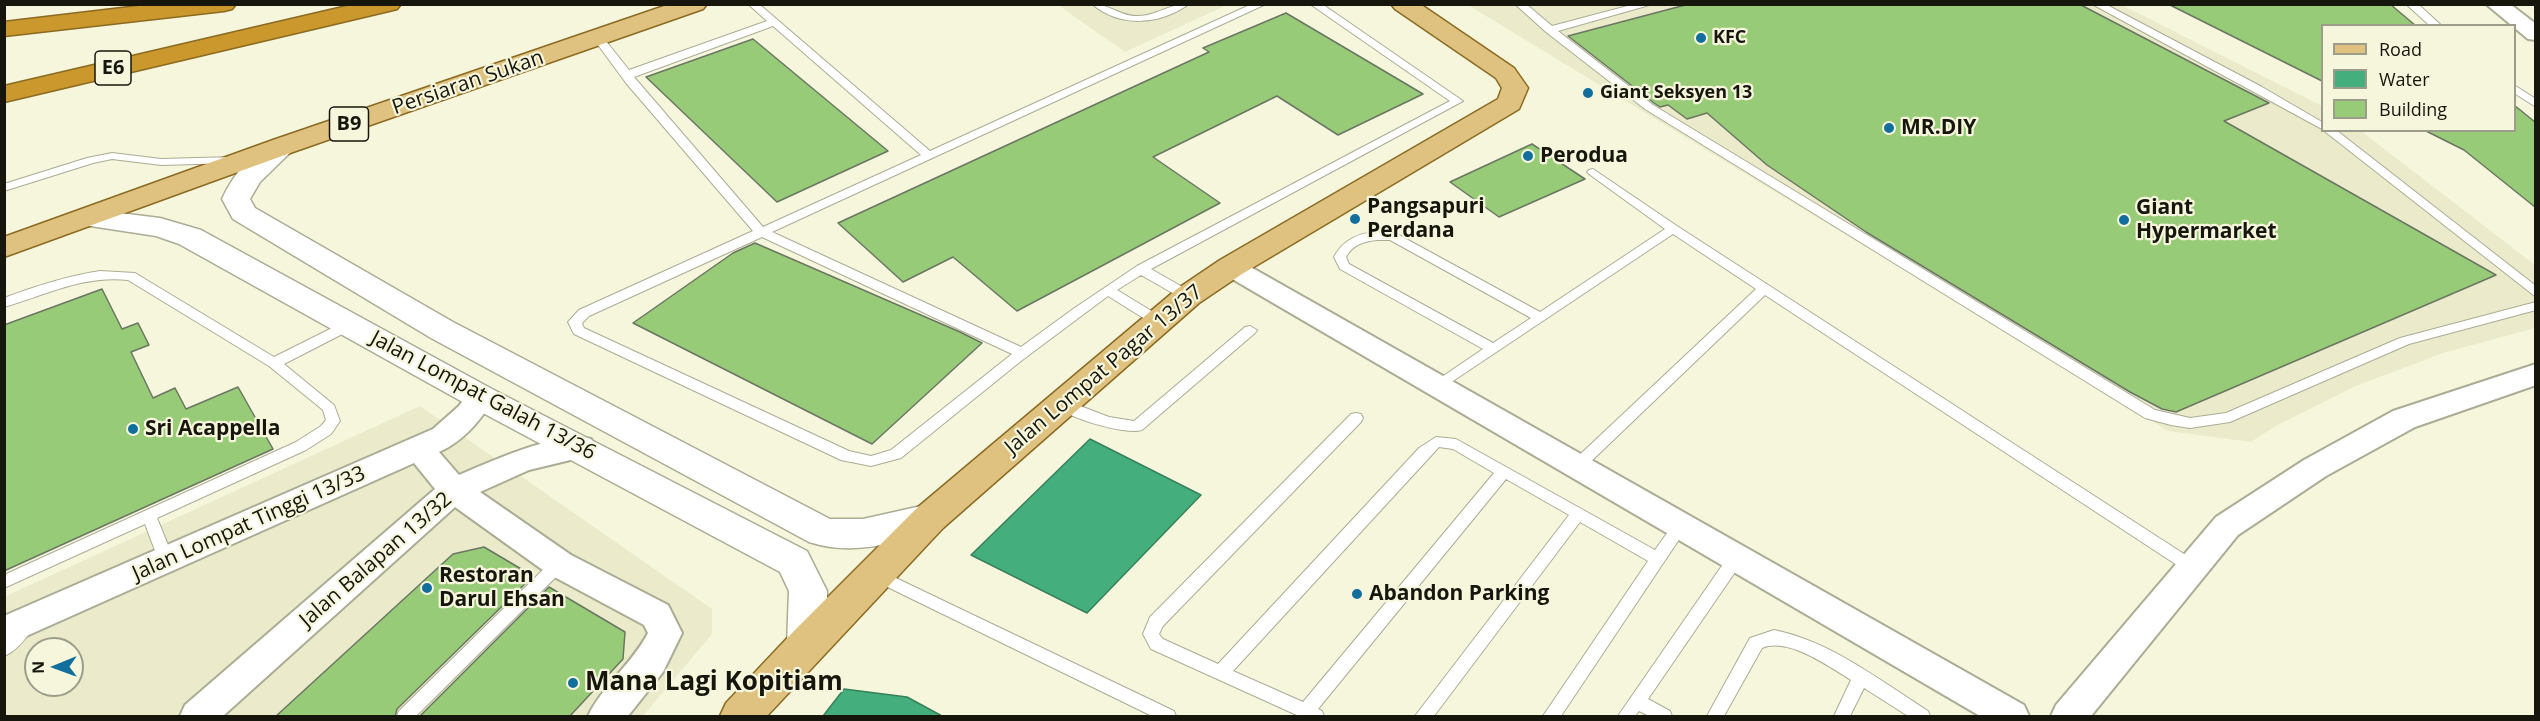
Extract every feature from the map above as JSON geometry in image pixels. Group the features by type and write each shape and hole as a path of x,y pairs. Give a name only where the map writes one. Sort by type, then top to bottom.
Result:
{"highway":[{"path":"4,29 224,4"},
{"path":"4,74 300,4"},
{"name":"E6","path":"4,94 389,4"}],"main road":[{"name":"Persiaran Sukan","path":"4,248 283,146 695,4"},
{"name":"Jalan Lompat Pagar 13/37","path":"741,717 807,644 877,575 930,518 1188,296 1231,267 1510,103 1515,88 1505,73 1403,4"}],"street":[{"path":"2474,4 2499,24"},
{"path":"2496,4 2535,34"},
{"path":"2516,38 2535,52"},
{"name":"Jalan Lompat Galah 13/36","path":"283,146 256,168 242,184 236,199 243,213 442,330 822,532 834,535 854,535 930,518"},
{"name":"Jalan Lompat Galah 13/36","path":"87,218 160,227 190,237 480,397 580,447 794,562 808,591 807,644"},
{"path":"1231,267 2011,717"},
{"path":"349,325 375,323 442,330"},
{"path":"2069,717 2227,526 2315,468 2404,419 2535,374"},
{"name":"Jalan Lompat Tinggi 13/33","path":"4,632 444,438 469,413 480,397"},
{"name":"Jalan Balapan 13/32","path":"198,717 454,490 522,461 580,447"},
{"path":"419,449 454,490 559,564 656,615 665,633 651,662 606,717"}],"lane":[{"path":"753,4 772,23 928,155"},
{"path":"1097,4 1118,17 1133,21 1152,18 1184,4"},
{"path":"1261,4 584,313 575,322 579,331 846,456 871,461 896,454 1020,352 1108,290 1142,269 1458,101 1315,4"},
{"path":"1520,4 1649,107 2139,408 2169,420 2207,424 2230,417 2405,340 2535,306"},
{"path":"1550,30 1648,4"},
{"path":"2097,4 2258,89 2321,125"},
{"path":"2411,4 2435,24"},
{"path":"628,76 633,72 772,23"},
{"path":"598,38 630,81 760,231 1020,352"},
{"path":"2516,89 2535,104"},
{"path":"2331,132 2535,293"},
{"path":"4,188 91,160 112,156 161,162 248,159"},
{"path":"1593,172 1673,229 2192,567"},
{"path":"1438,386 1673,229"},
{"path":"1494,349 1344,266 1340,256 1343,249 1355,241 1381,235 1393,237 1540,317"},
{"path":"1142,269 1188,296"},
{"path":"4,303 42,288 76,280 131,276 274,363 329,408 333,421 326,430 301,446 4,582"},
{"path":"1576,466 1764,288"},
{"path":"1108,290 1158,321"},
{"path":"274,363 349,325"},
{"path":"1062,404 1127,426 1137,426 1250,330"},
{"path":"1356,418 1156,622 1151,634 1157,644 1311,714 1504,471"},
{"path":"1221,672 1424,452 1436,442 1456,444 1658,559"},
{"path":"1424,717 1578,514"},
{"path":"149,516 166,560"},
{"path":"1552,717 1680,526"},
{"path":"1626,717 1736,558"},
{"path":"405,717 559,564"},
{"path":"877,575 1168,717"},
{"path":"4,649 35,618"},
{"path":"1715,717 1756,643 1773,637 1796,642 1861,678 1922,717"},
{"path":"1842,717 1861,678"},
{"path":"1636,701 1664,717"}],"shaded area":[{"path":"1058,5 1227,5 1125,52"},
{"name":"Giant Hypermarket","path":"1468,5 2122,5 2321,105 2321,132 2362,132 2535,265 2535,328 2443,353 2356,386 2274,427 2251,442 2168,431"},
{"path":"420,406 712,609 712,634 643,716 5,716 4,597"}],"water":[{"path":"1090,439 1201,495 1087,613 971,555"},
{"path":"844,689 907,697 942,716 823,716"}],"building":[{"name":"Giant Hypermarket","path":"1689,4 2079,4 2269,103 2224,121 2496,275 2176,412 2162,409 2130,392 1866,232 1767,165 1707,113 1687,119 1668,105 1660,107 1568,36"},
{"path":"2168,4 2390,4 2414,24 2321,24 2321,80"},
{"path":"1286,13 1423,94 1338,135 1277,96 1153,157 1220,203 1017,311 953,257 903,282 838,223 1209,52 1203,48"},
{"path":"753,39 888,151 777,202 646,77"},
{"path":"2516,107 2535,122 2535,207 2464,150 2428,132 2516,132"},
{"path":"1532,144 1585,179 1499,217 1450,182"},
{"path":"755,243 982,343 872,444 633,323 733,253"},
{"name":"Sri Acappella","path":"102,289 122,329 138,323 149,345 131,352 153,398 175,388 186,409 238,387 273,449 4,571 4,325"},
{"path":"484,547 533,576 397,709 395,717 275,717 453,554"},
{"path":"549,587 625,632 623,659 569,717 419,717"}],"place":[{"name":"KFC","path":"1701,38"},
{"name":"Giant Seksyen 13","path":"1588,93"},
{"name":"MR.DIY","path":"1889,128"},
{"name":"Perodua","path":"1528,156"},
{"name":"Pangsapuri Perdana","path":"1355,219"},
{"name":"Giant Hypermarket","path":"2124,220"},
{"name":"Sri Acappella","path":"133,429"},
{"name":"Restoran Darul Ehsan","path":"427,588"},
{"name":"Abandon Parking","path":"1357,594"},
{"name":"Mana Lagi Kopitiam","path":"573,683"}]}
